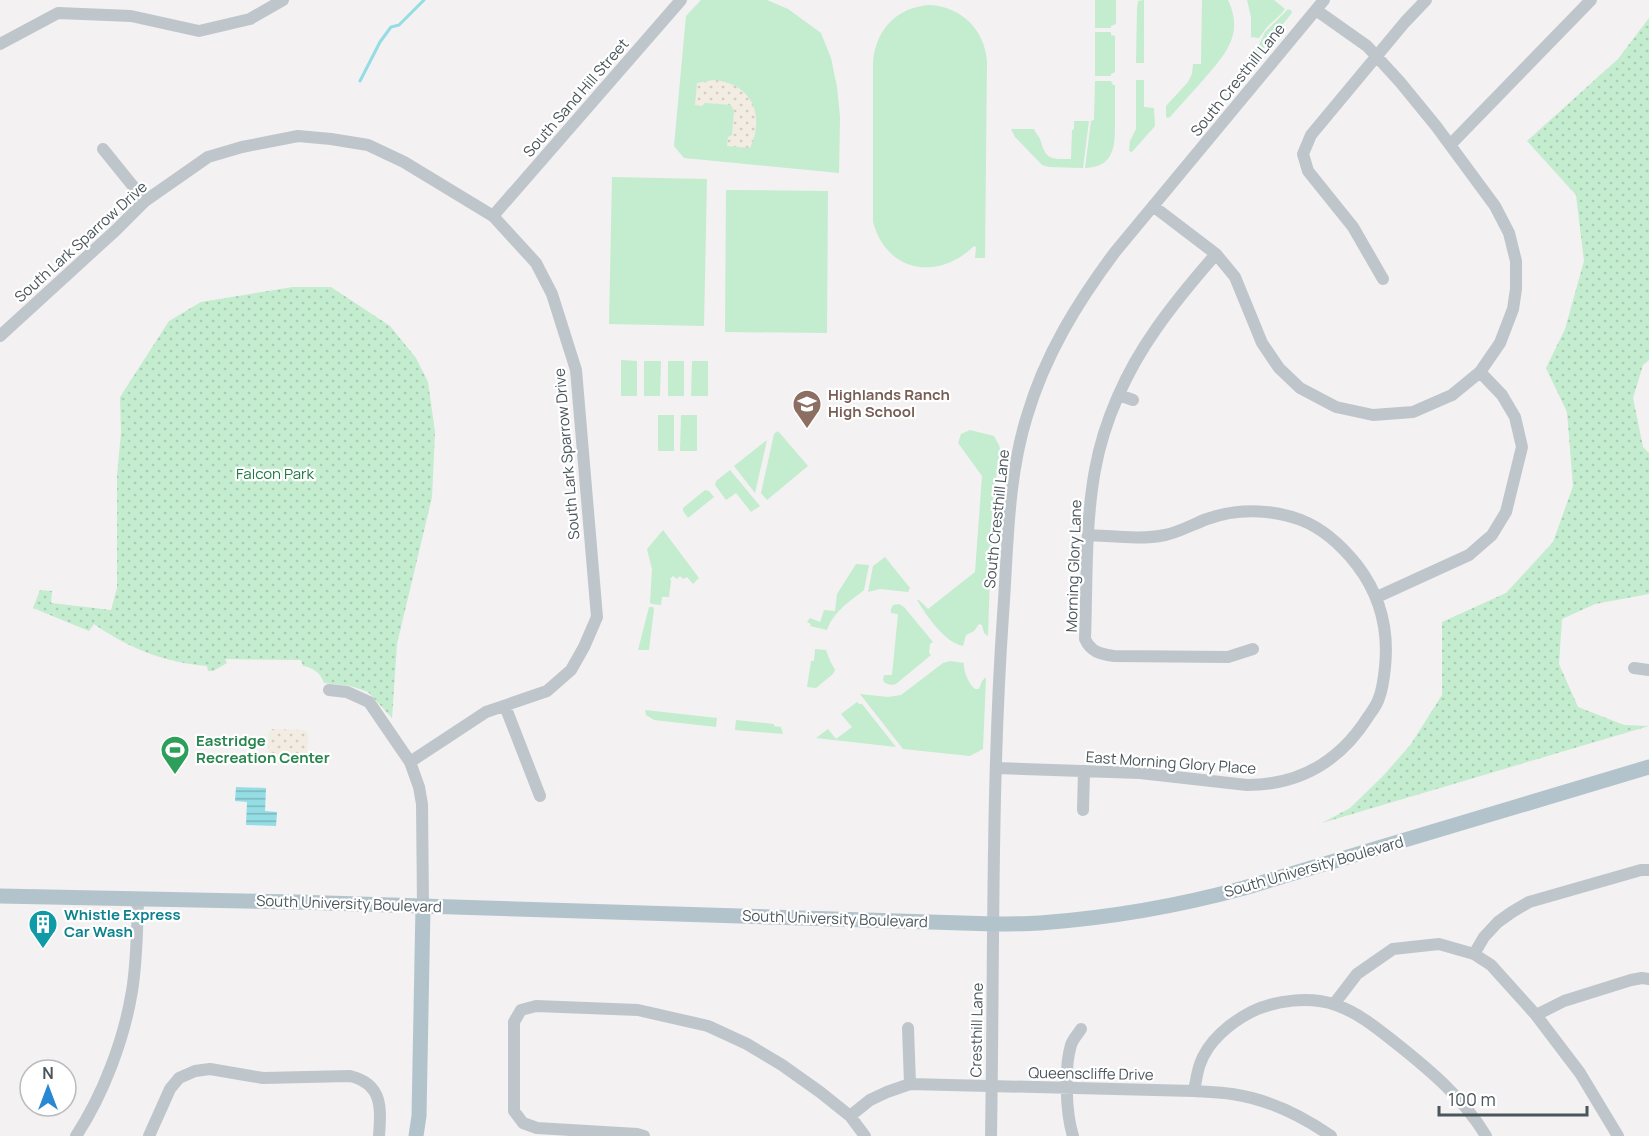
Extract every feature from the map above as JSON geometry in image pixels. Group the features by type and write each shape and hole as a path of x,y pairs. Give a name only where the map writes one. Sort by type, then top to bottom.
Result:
{"main road":[{"name":"South University Boulevard","path":"0,896 423,906 994,924 1039,923 1108,915 1204,899 1649,767"},
{"path":"416,1136 419,1116 423,906"}],"street":[{"path":"58,0 58,13"},
{"path":"0,44 58,13 131,16 199,31 250,19 283,0"},
{"name":"South Sand Hill Street","path":"493,216 681,0"},
{"path":"1383,279 1353,227 1308,171 1303,154 1311,135 1426,0"},
{"path":"1450,145 1591,0"},
{"path":"1153,206 1216,254 1235,277 1262,343 1279,368 1300,388 1336,407 1373,415 1413,411 1452,395 1480,372 1500,344 1514,309 1516,261 1509,233 1496,206 1407,91 1367,46 1320,5"},
{"name":"South Cresthill Lane","path":"994,924 994,828 1000,661 1010,501 1016,455 1042,371 1062,330 1086,291 1115,252 1320,5"},
{"name":"South Lark Sparrow Drive","path":"0,336 145,201 208,157 242,147 298,136 368,145 404,162 493,216 536,263 552,294 576,370 597,617 571,670 547,691 486,712 410,762"},
{"path":"103,149 145,201"},
{"name":"Morning Glory Lane","path":"1216,254 1156,328 1132,368 1109,420 1095,469 1089,511 1085,639 1094,651 1114,656 1228,657 1253,649"},
{"path":"1377,597 1469,555 1492,535 1506,512 1522,447 1515,417 1502,395 1480,372"},
{"path":"1119,395 1134,400"},
{"name":"East Morning Glory Place","path":"997,768 1149,774 1247,785 1282,782 1320,767 1333,758 1361,727 1379,700 1387,652 1377,597 1367,578 1346,551 1318,528 1279,514 1239,512 1208,518 1168,535 1153,537 1088,535"},
{"path":"1634,668 1649,670"},
{"path":"329,690 347,692 369,702 410,762 422,804 423,906"},
{"path":"505,706 540,796"},
{"path":"1083,810 1084,771"},
{"path":"1474,954 1484,937 1498,922 1529,903 1641,870 1649,870"},
{"path":"76,1136 112,1065 127,1017 137,937 138,900"},
{"name":"Cresthill Lane","path":"991,1136 994,924"},
{"path":"1334,1004 1357,974 1393,949 1439,944 1474,954 1491,965 1536,1015 1580,1073 1618,1136"},
{"path":"1536,1015 1564,1000 1630,980 1649,979"},
{"path":"1194,1091 1200,1064 1207,1049 1221,1033 1241,1017 1259,1008 1286,1002 1302,1000 1334,1004 1369,1022 1429,1069 1468,1111 1486,1136"},
{"path":"644,1136 585,1130 537,1132 523,1123 514,1112 514,1022 521,1010 536,1006 638,1010 708,1026 747,1044 782,1065 850,1116 865,1136"},
{"path":"908,1028 910,1084"},
{"path":"1073,1136 1069,1121 1069,1054 1072,1043 1081,1029"},
{"path":"149,1136 170,1089 179,1078 195,1071 210,1069 263,1078 350,1076 361,1078 370,1085 378,1097 381,1113 379,1136"},
{"name":"Queenscliffe Drive","path":"850,1116 870,1100 910,1084 1194,1091 1232,1094 1262,1102 1291,1113 1331,1136"}],"green space":[{"path":"701,0 767,0 788,9 821,33 831,58 837,87 840,117 839,173 684,158 674,146 686,16"},
{"path":"1095,0 1116,0 1116,24 1111,28 1095,28"},
{"path":"1144,0 1144,63 1136,63 1137,8 1138,1"},
{"path":"1202,0 1228,0 1234,23 1233,33 1219,61 1167,118 1166,106 1188,82 1193,64 1201,64"},
{"path":"1247,0 1274,0 1285,9 1259,38 1251,37 1251,17"},
{"path":"930,5 952,10 970,22 982,40 987,62 985,258 975,258 976,247 974,246 960,257 945,264 930,267 915,266 902,261 890,252 880,239 873,222 873,62 879,39 890,22 908,10"},
{"path":"1288,9 1292,11 1291,14 1251,64 1247,60 1259,45 1265,32"},
{"path":"1649,18 1649,360 1643,365 1633,398 1643,447 1649,453 1649,594 1595,604 1562,619 1559,664 1578,707 1624,725 1649,726 1322,823 1350,808 1383,776 1411,744 1442,695 1442,622 1506,593 1553,542 1573,486 1567,412 1546,368 1565,329 1584,261 1576,195 1527,141 1618,59"},
{"path":"1095,32 1111,32 1111,35 1115,36 1115,72 1111,76 1095,76"},
{"path":"1136,80 1144,80 1144,107 1154,108 1155,126 1132,152 1129,151 1130,141 1136,129"},
{"path":"1095,81 1111,81 1115,85 1114,140 1107,160 1095,167 1085,168 1091,121 1094,120"},
{"path":"1074,121 1089,121 1083,168 1042,165 1015,137 1011,129 1034,129 1048,156 1055,159 1071,159"},
{"path":"612,177 707,179 704,326 609,324"},
{"path":"726,190 828,191 827,333 725,332"},
{"name":"Falcon Park","path":"293,287 331,287 390,326 416,358 428,382 435,432 432,497 397,644 392,718 368,692 351,686 324,683 316,671 303,666 301,660 225,659 227,663 213,671 208,671 207,666 177,662 148,653 94,624 89,631 33,608 40,590 52,591 51,603 111,610 117,588 120,397 169,321 201,302"},
{"path":"621,360 637,361 637,396 621,396"},
{"path":"644,361 661,361 660,396 644,396"},
{"path":"668,361 684,361 684,396 668,396"},
{"path":"692,361 708,361 708,396 691,396"},
{"path":"658,415 674,415 674,451 658,451"},
{"path":"681,415 697,415 697,451 680,451"},
{"path":"970,430 994,436 1000,449 992,508 988,636 979,624 974,631 966,635 963,646 956,644 943,634 917,600 928,609 975,572 982,476 958,443 961,434"},
{"path":"778,431 808,466 767,500 761,493 774,434"},
{"path":"767,440 755,493 734,466"},
{"path":"730,470 760,506 751,512 736,493 726,500 715,485 716,481"},
{"path":"705,490 714,497 688,518 683,508"},
{"path":"663,530 699,578 693,584 687,577 683,579 680,576 677,579 673,576 670,579 669,597 662,597 661,605 650,603 652,569 647,549"},
{"path":"885,557 910,588 908,592 880,589 868,592 873,566"},
{"path":"856,564 869,565 864,590 838,612 827,630 810,626 811,624 807,622 810,618 820,622 824,610 835,611 837,594"},
{"path":"899,604 933,642 930,644 929,653 931,655 896,684 891,685 883,680 884,675 892,675 898,614 891,613 891,609 893,605"},
{"path":"649,607 654,609 649,650 638,650"},
{"path":"815,649 826,650 835,670 816,688 807,687"},
{"path":"950,661 964,663 967,678 975,689 979,689 986,677 983,749 970,756 903,749 860,694 888,697 901,695 943,663"},
{"path":"857,702 862,704 896,747 816,738 828,729 836,739 852,727 841,714"},
{"path":"645,710 717,718 716,727 654,720 646,715"},
{"path":"736,720 774,724 774,726 781,727 783,734 735,730"}],"sand":[{"path":"713,80 737,87 752,102 756,123 755,135 750,148 727,146 728,137 732,135 734,111 731,105 705,103 702,106 695,105 697,83"},
{"path":"272,729 304,730 308,733 307,765 267,762 269,732"}],"water":[{"path":"236,787 266,788 265,811 277,812 276,826 246,825 247,802 235,801"}],"waterway":[{"path":"360,81 380,42 391,27 399,25 424,0"}],"place":[{"name":"Highlands Ranch High School","path":"807,430"},
{"name":"Eastridge Recreation Center","path":"175,776"},
{"name":"Whistle Express Car Wash","path":"43,950"}]}
